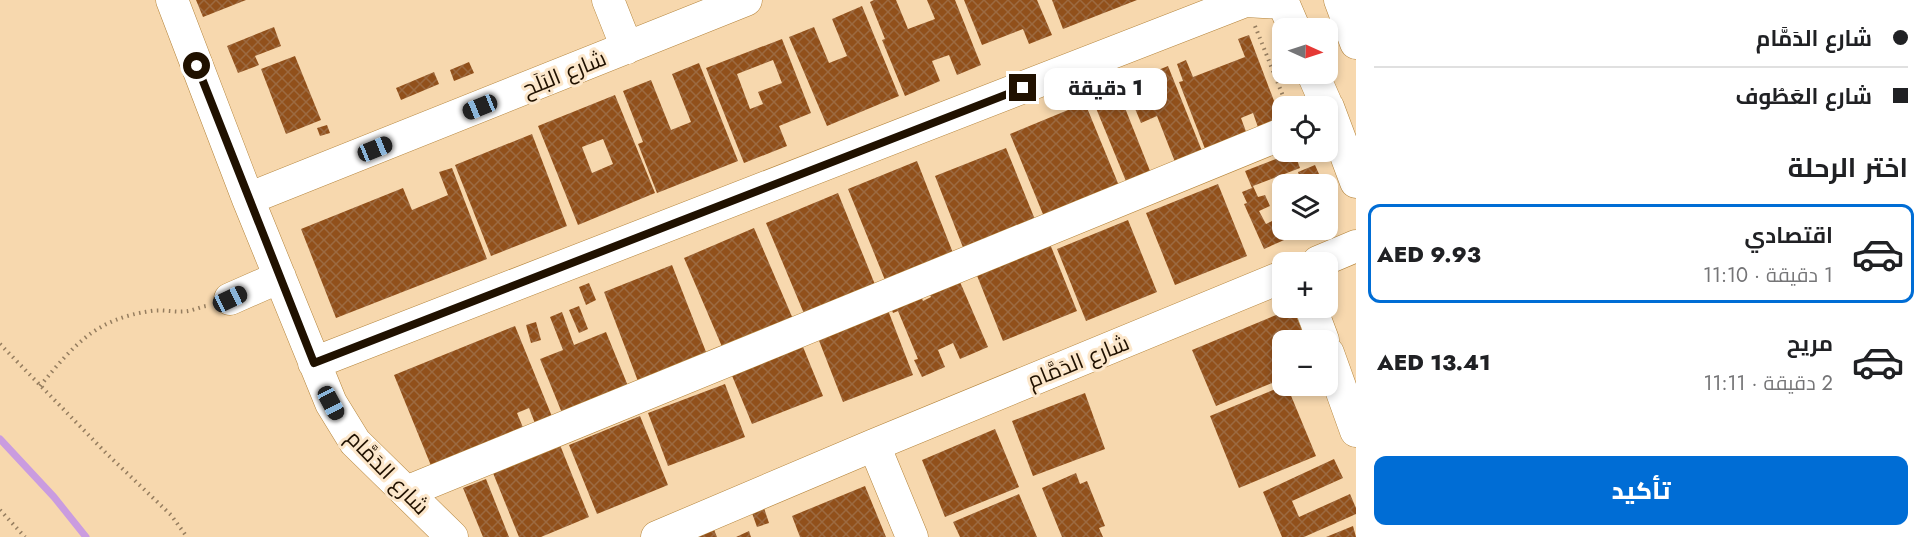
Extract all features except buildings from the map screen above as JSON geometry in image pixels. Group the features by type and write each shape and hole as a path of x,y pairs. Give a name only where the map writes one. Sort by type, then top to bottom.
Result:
{"street":[{"name":"شارع الدَمَّام","path":"172,0 248,199 331,403 355,442 452,537"},
{"path":"608,0 627,48"},
{"name":"شارع البَلَح","path":"248,199 627,48 679,12 746,0"},
{"path":"314,363 1245,1 1286,10"},
{"path":"1338,135 1356,182"},
{"path":"406,492 1272,138"},
{"path":"1338,254 1356,246"},
{"path":"230,299 280,277"},
{"name":"شارع الدَمَّام","path":"657,537 874,445 1272,282"},
{"path":"1338,381 1356,431"},
{"path":"874,445 912,537"}],"path":[{"path":"1245,1 1283,96"},
{"path":"40,386 71,348 94,330 121,317 153,311 188,311 230,299"},
{"path":"0,344 171,515 187,537"},
{"path":"0,510 25,537"}],"waterway":[{"path":"0,439 54,497 86,537"}],"route":[{"path":"197,66 314,363 1023,88"}]}
